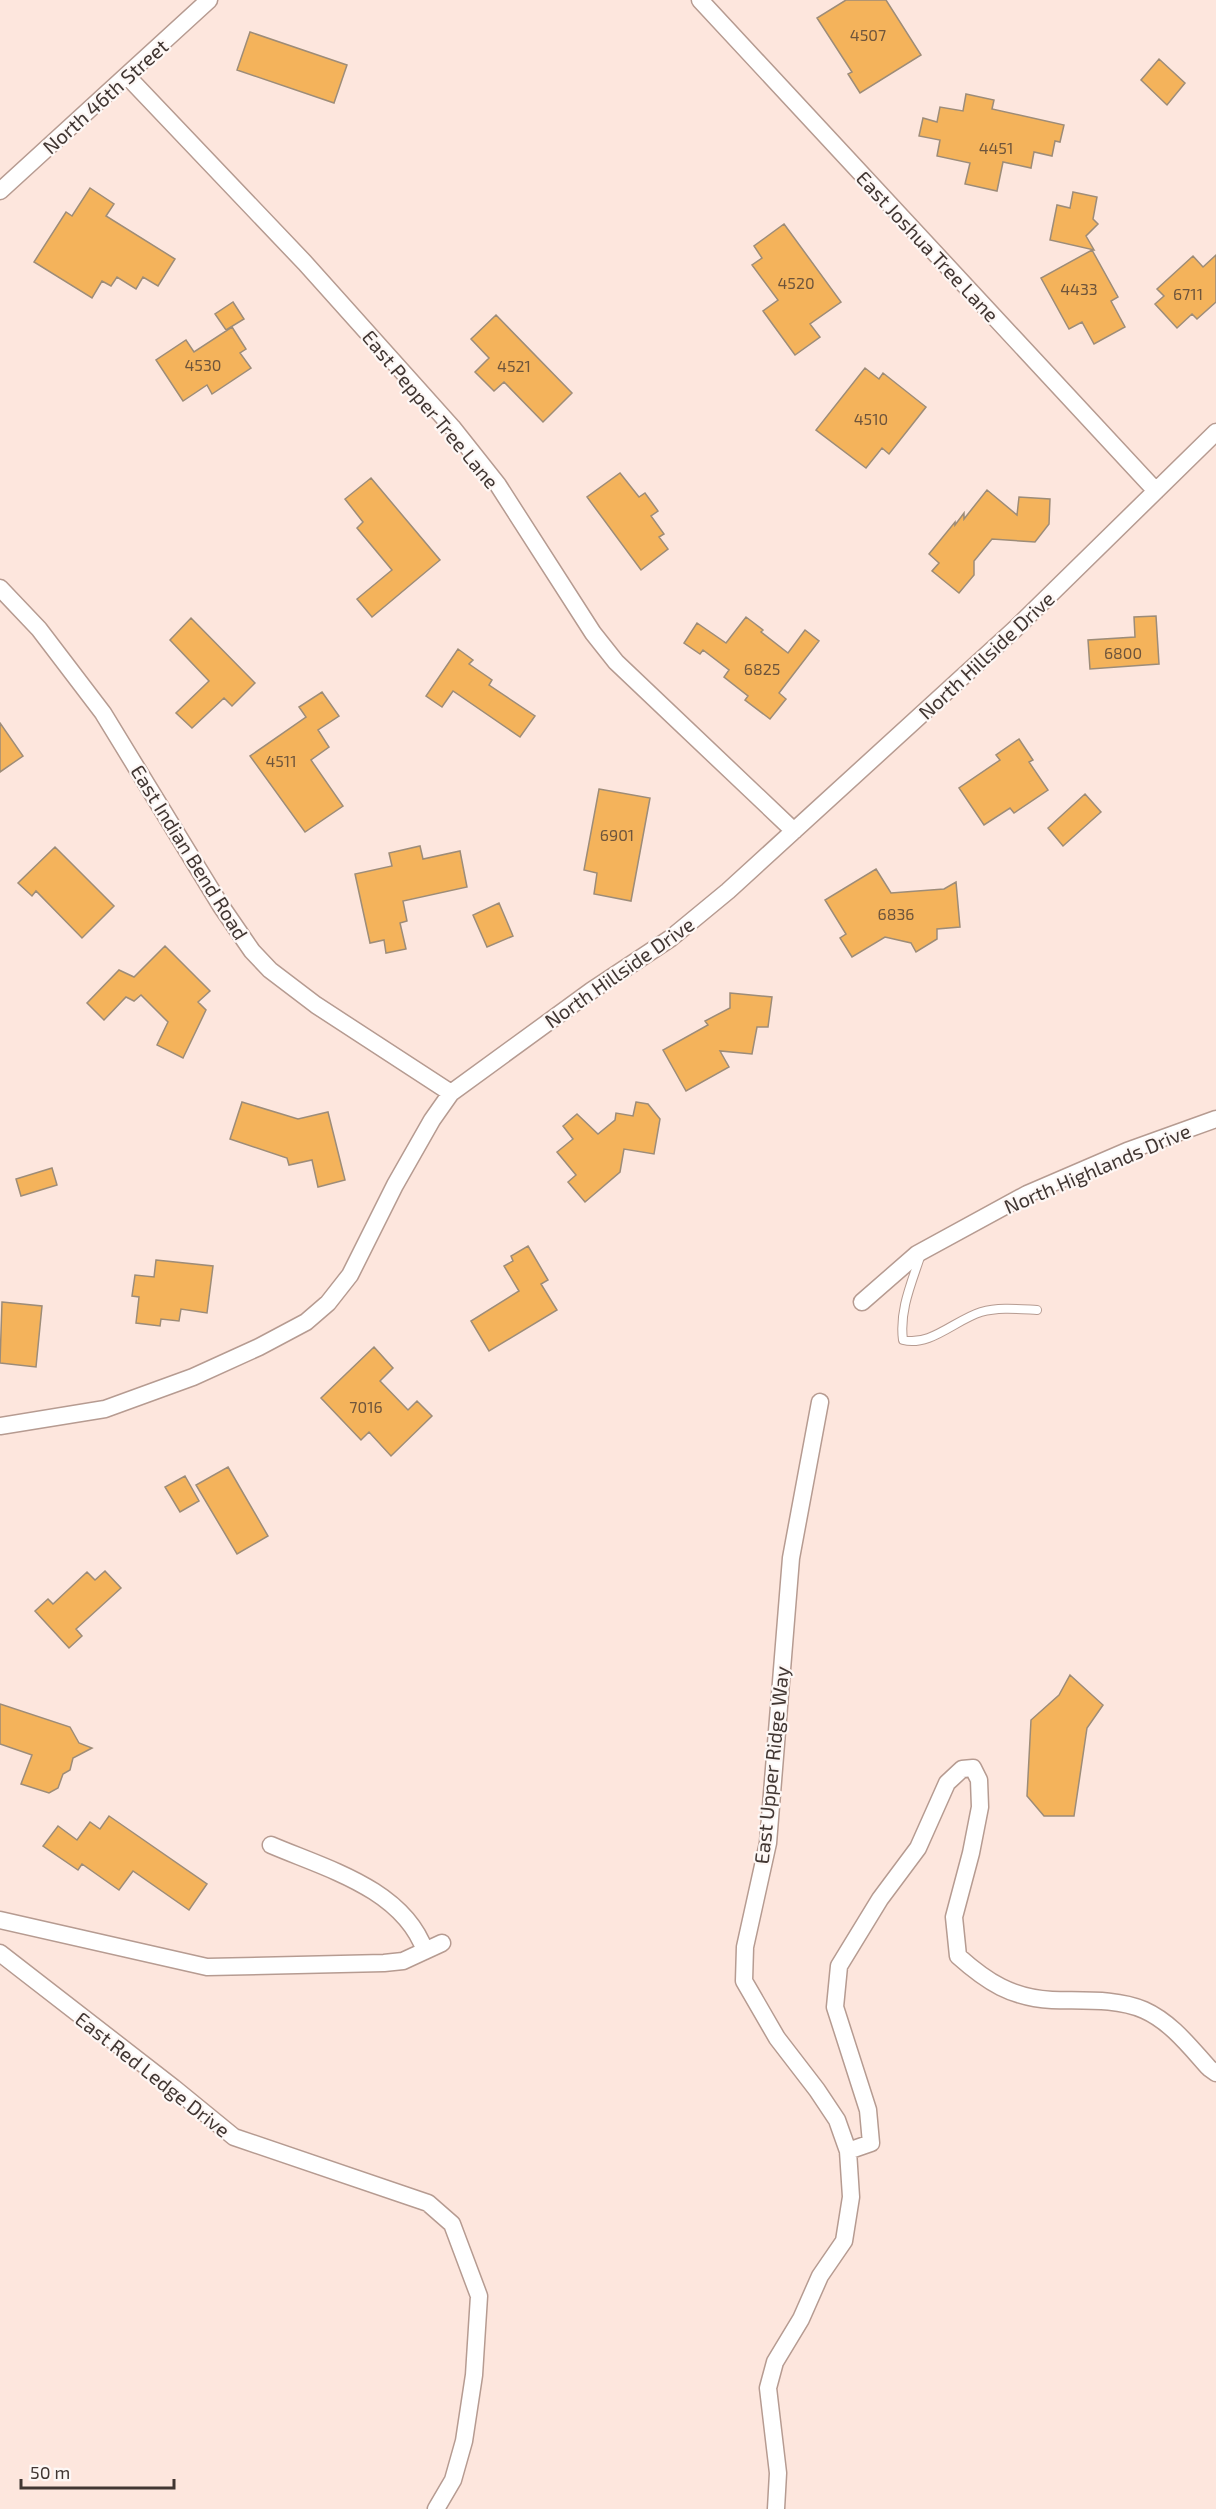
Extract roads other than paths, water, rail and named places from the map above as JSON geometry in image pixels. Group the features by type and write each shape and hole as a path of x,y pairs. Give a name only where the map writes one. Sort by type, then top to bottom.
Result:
{"street":[{"name":"North 46th Street","path":"0,191 209,0"},
{"name":"East Joshua Tree Lane","path":"700,0 1156,491"},
{"name":"East Pepper Tree Lane","path":"127,76 305,263 452,427 498,485 593,633 616,662 794,831"},
{"name":"North Hillside Drive","path":"0,1426 105,1408 193,1377 259,1347 306,1322 328,1303 350,1275 395,1185 451,1092 591,991 671,938 794,831 1015,629 1216,432"},
{"name":"East Indian Bend Road","path":"0,588 39,629 104,713 221,906 252,951 270,970 316,1005 451,1092"},
{"name":"North Highlands Drive","path":"862,1302 922,1251 1027,1194 1127,1151 1216,1119"},
{"name":"East Upper Ridge Way","path":"776,2509 778,2473 768,2388 775,2362 801,2319 820,2276 844,2241 851,2197 848,2151 837,2120 777,2038 744,1981 745,1947 768,1843 791,1558 820,1402"},
{"path":"848,2151 871,2143 868,2110 835,2007 839,1966 880,1899 918,1848 947,1783 962,1769 973,1768 979,1780 980,1807 971,1853 954,1917 958,1956 982,1977 1002,1989 1049,2000 1122,2004 1145,2010 1173,2030 1216,2073"},
{"path":"271,1845 352,1879 394,1905 407,1916 418,1933 425,1951"},
{"path":"0,1920 207,1967 384,1964 404,1961 442,1943"},
{"name":"East Red Ledge Drive","path":"0,1953 234,2137 429,2203 452,2224 478,2296 478,2325 464,2441 453,2480 436,2509"}],"lane":[{"path":"922,1251 905,1301 901,1327 903,1340 914,1343 983,1311 1007,1308 1037,1310"}]}
